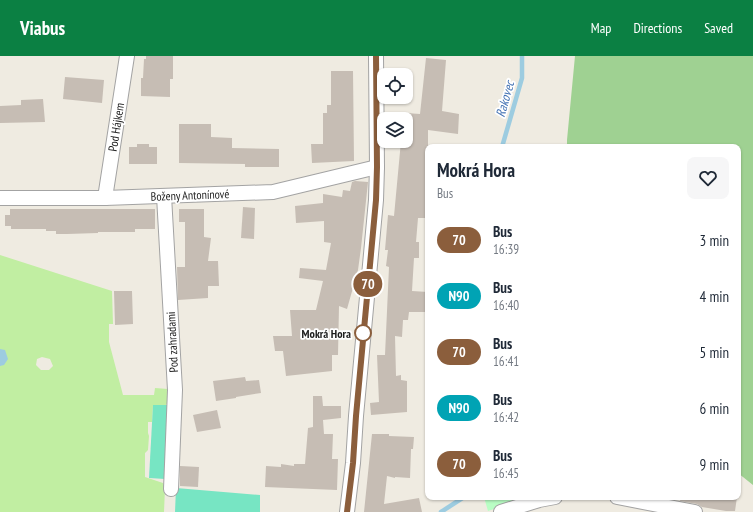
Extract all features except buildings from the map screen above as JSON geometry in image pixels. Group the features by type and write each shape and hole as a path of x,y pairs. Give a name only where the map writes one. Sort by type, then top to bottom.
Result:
{"street":[{"name":"Pod Hájkem","path":"105,198 127,56"},
{"path":"347,512 353,463 376,200 376,56"},
{"name":"Boženy Antonínové","path":"0,198 105,198 273,192 377,167"},
{"name":"Pod zahradami","path":"164,196 175,390 171,489"},
{"path":"501,512 539,500"},
{"path":"633,500 695,512"}],"green space":[{"path":"575,56 753,56 753,485 741,475 741,144 567,144"},
{"path":"0,255 112,291 113,324 109,324 109,342 123,395 154,395 155,388 168,389 168,402 166,405 153,405 152,422 148,422 148,450 145,453 145,477 163,483 165,488 164,512 0,512","holes":["42,357 50,359 53,366 49,370 41,370 36,365 37,359"]},
{"path":"153,405 169,405 165,479 149,478"},
{"path":"176,488 260,495 260,512 175,512"},
{"path":"485,500 520,500 488,511"}],"water":[{"path":"0,349 5,350 8,359 4,365 0,366"}],"waterway":[{"name":"Rakovec","path":"503,144 522,78 522,56"},
{"name":"Rakovec","path":"441,512 459,500"}],"bus line":[{"name":"70","path":"347,512 353,463 367,288 376,200 376,56"}],"place":[{"name":"Mokrá Hora","path":"363,333"}]}
